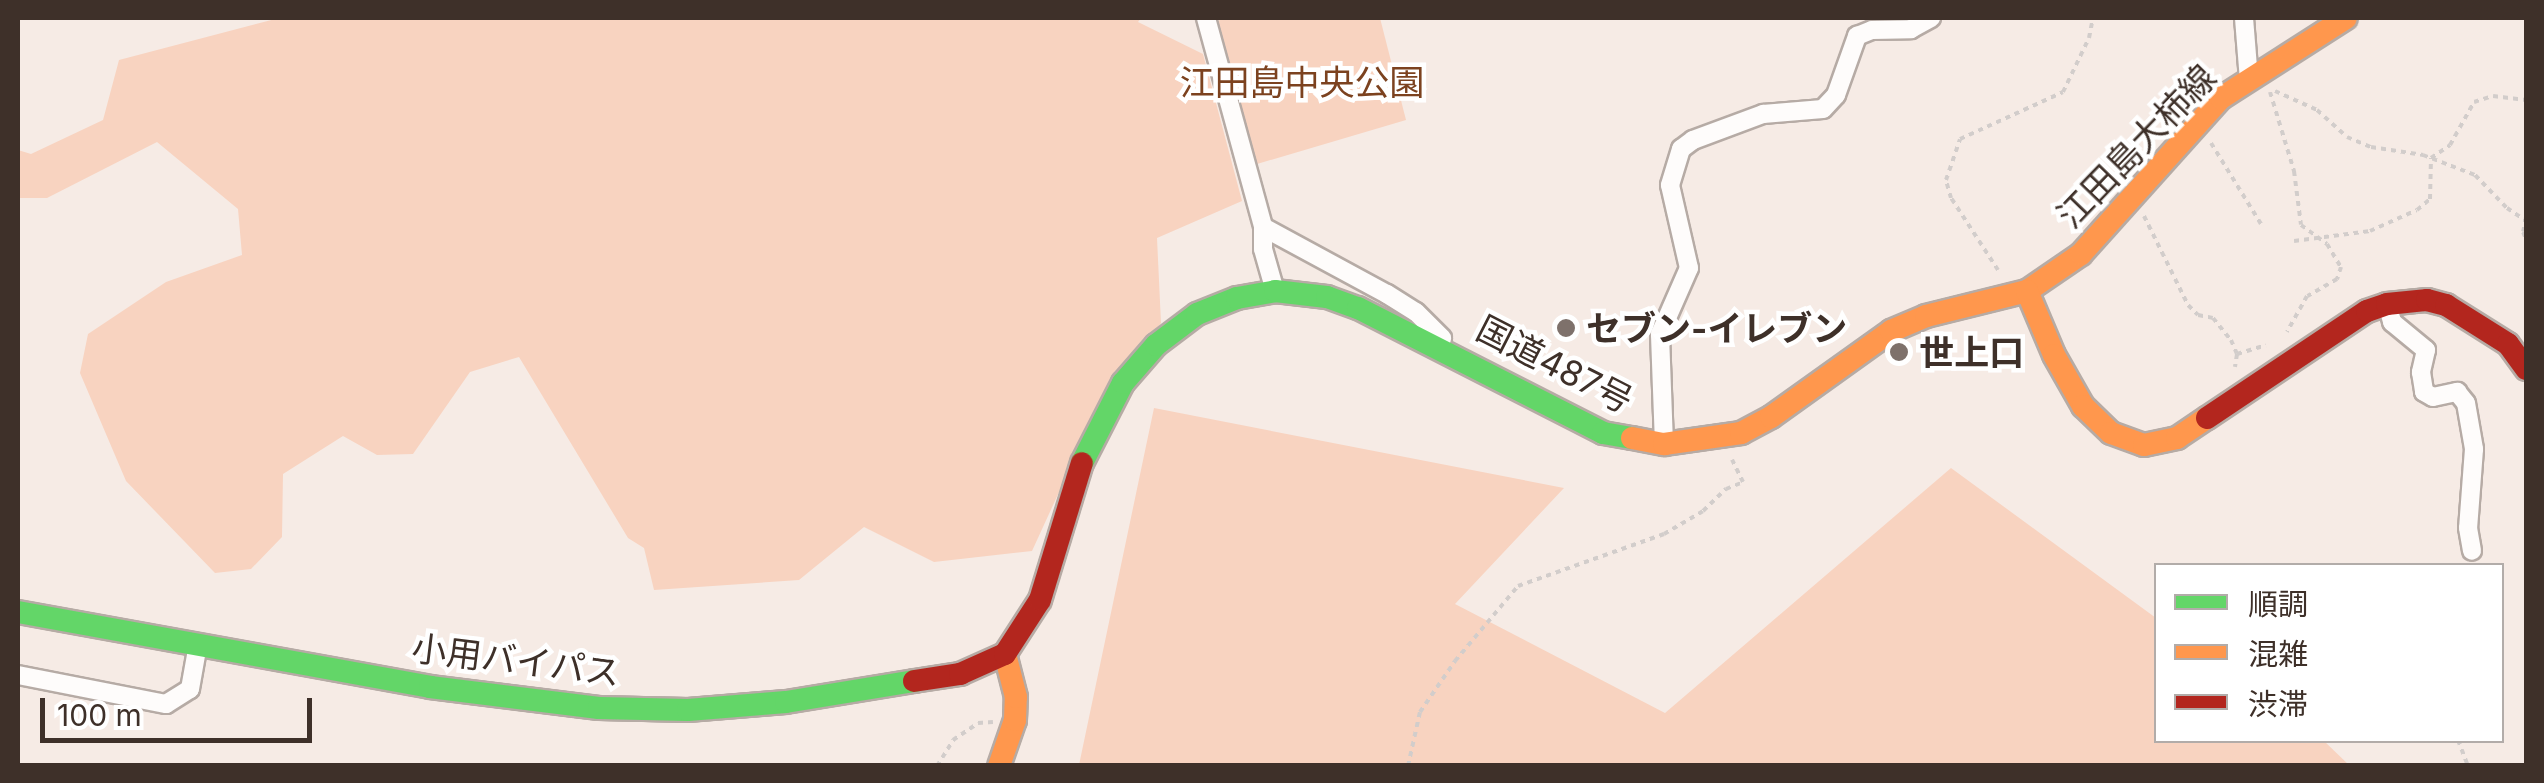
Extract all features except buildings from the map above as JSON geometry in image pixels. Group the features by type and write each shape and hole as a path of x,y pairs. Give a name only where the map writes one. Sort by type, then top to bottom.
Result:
{"main road":[{"name":"江田島大柿線","path":"2021,293 2081,254 2196,124 2249,80 2346,18"},
{"name":"国道487号","path":"1005,654 1040,600 1085,455 1123,383 1156,345 1197,314 1237,298 1274,291 1327,296 1460,356 1603,433 1664,444 1717,440 1772,417 1891,331 1926,316 2021,293"},
{"path":"2021,293 2067,382 2097,421 2127,442 2160,444 2177,438 2367,312 2387,304 2426,300 2446,304 2508,344 2526,368"},
{"name":"小用バイパス","path":"18,612 507,700 600,708 688,710 786,702 960,674 1005,654"},
{"path":"1000,766 1015,720 1014,676 1005,654"}],"street":[{"path":"1206,18 1263,227 1263,249 1274,291"},
{"path":"1664,444 1660,334 1688,268 1670,186 1682,149 1693,140 1763,114 1822,109 1836,95 1857,36 1872,30 1911,29 1931,18"},
{"path":"2244,18 2249,80"},
{"path":"1263,227 1416,312 1460,356"},
{"path":"2387,304 2392,322 2426,350 2420,372 2424,392 2434,397 2457,392 2466,403 2474,450 2468,528 2472,551"},
{"path":"18,675 166,704 190,689 198,644"}],"path":[{"path":"2021,293 1961,218 1946,180 1960,139 2063,92 2089,38 2093,18"},
{"path":"2237,354 2286,334 2314,289 2338,279 2340,267 2317,235 2301,226 2294,171 2269,88 2318,110 2348,137 2371,147 2431,158 2475,176 2494,197 2526,219 2526,239"},
{"path":"2431,158 2450,145 2474,102 2493,96 2526,100"},
{"path":"2196,124 2261,224"},
{"path":"2294,240 2370,231 2417,210 2430,199 2431,158"},
{"path":"2134,196 2188,305 2198,315 2213,318 2237,354 2234,378 2241,395"},
{"path":"1408,766 1420,712 1455,661 1518,586 1664,534 1743,482 1717,440"},
{"path":"937,766 953,740 978,723 1015,720"}],"green space":[{"path":"279,18 1141,18 1138,22 1203,54 1242,201 1157,238 1161,323 1093,418 1032,551 934,562 864,527 799,580 654,590 644,548 628,538 519,357 470,372 413,454 377,455 343,436 283,474 282,537 251,569 215,573 126,481 80,373 88,334 166,282 242,255 238,209 157,142 47,198 18,198 18,150 31,154 103,120 119,60"},
{"name":"江田島中央公園","path":"1380,18 1406,120 1257,164 1216,21"},
{"path":"1154,408 1564,488 1455,604 1665,713 1951,468 2154,617 2154,743 2326,743 2349,765 1079,765"}],"traffic: fast":[{"path":"1082,463 1123,383 1156,345 1197,314 1237,298 1275,291 1327,297 1358,308 1603,433 1632,438"},
{"path":"18,612 430,687 599,708 688,710 786,702 914,681"}],"traffic: slow":[{"path":"2027,291 2081,254 2221,98 2346,18"},
{"path":"1632,438 1664,444 1741,433 1771,417 1891,331 1926,316 2027,291 2054,355 2083,406 2111,433 2144,445 2177,438 2207,418"},
{"path":"999,766 1015,720 1016,697 1005,654"}],"traffic: jam":[{"path":"2207,418 2367,311 2387,304 2427,300 2446,305 2508,344 2526,369"},
{"path":"914,681 960,674 1005,654 1040,600 1082,463"}],"place":[{"name":"セブン-イレブン","path":"1566,328"},
{"name":"世上口","path":"1899,352"}]}
